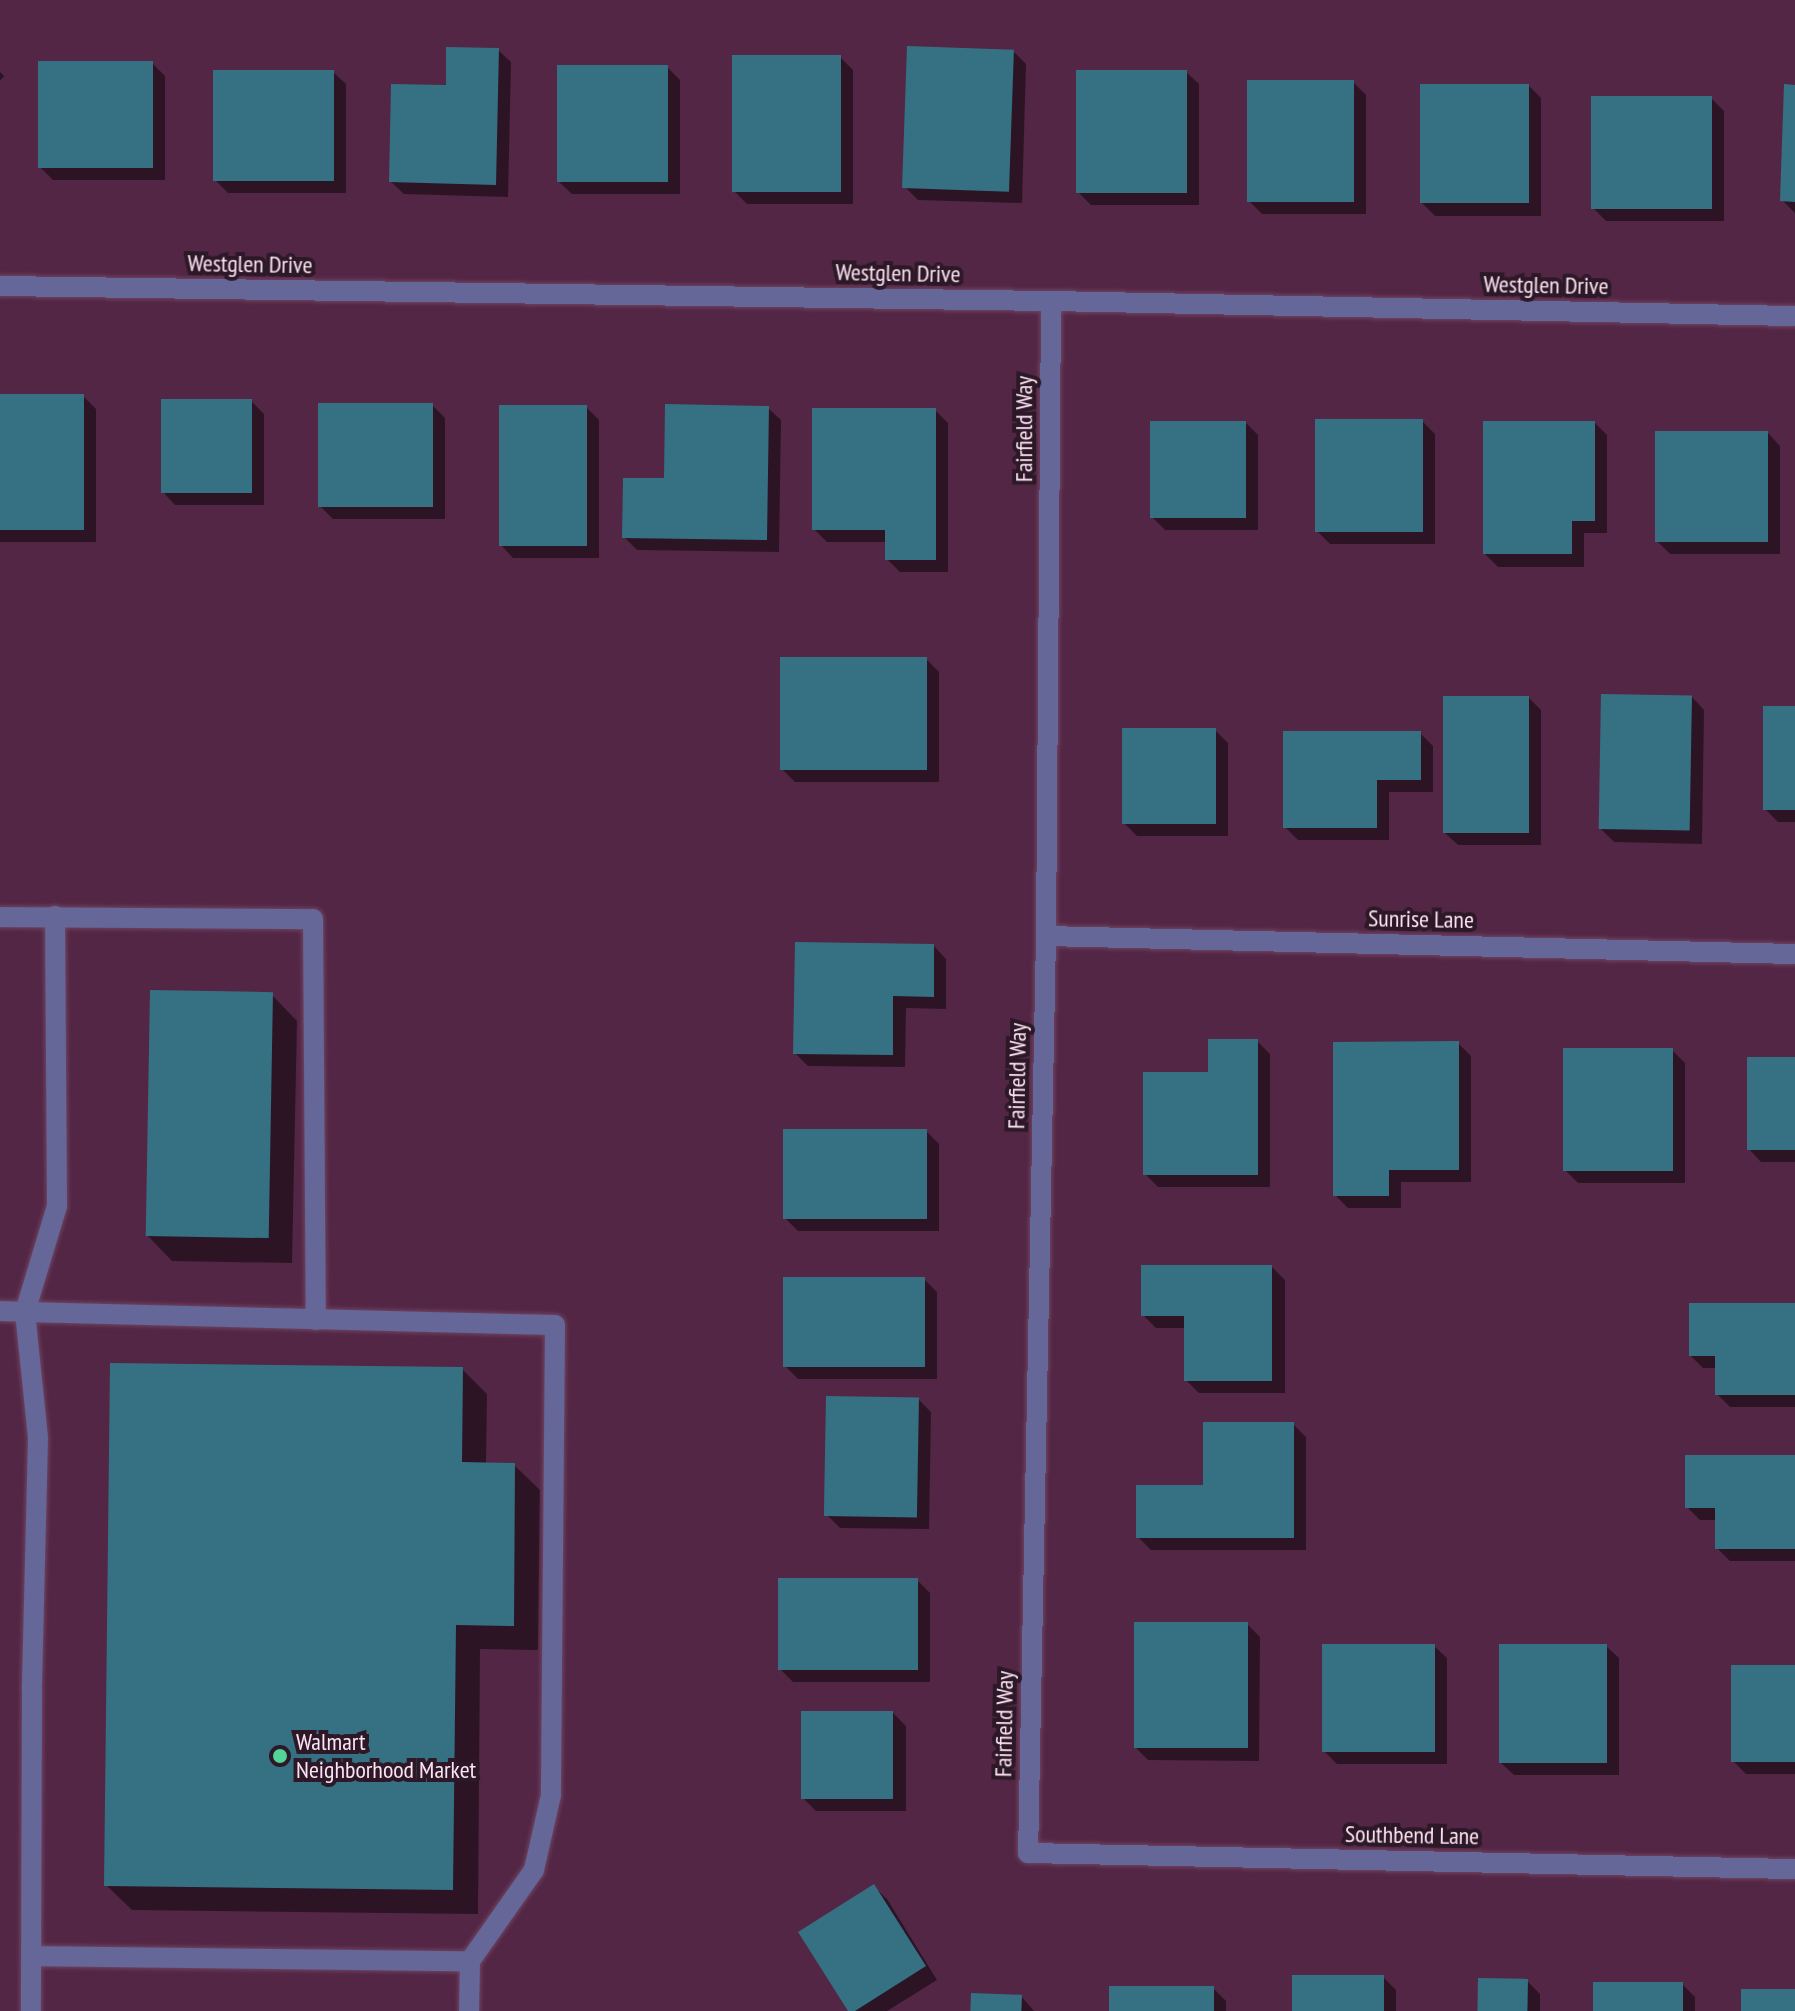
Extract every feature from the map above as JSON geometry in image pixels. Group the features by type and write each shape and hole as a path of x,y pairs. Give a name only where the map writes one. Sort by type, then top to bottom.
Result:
{"street":[{"name":"Westglen Drive","path":"0,286 1051,301 1795,316"},
{"name":"Fairfield Way","path":"1028,1853 1046,936 1051,301"},
{"path":"31,2011 32,1691 38,1438 25,1312 57,1206 55,916"},
{"path":"0,917 313,919 316,1320"},
{"name":"Sunrise Lane","path":"1046,936 1795,954"},
{"path":"0,1311 555,1325 551,1795 534,1870 470,1961 469,2011"},
{"name":"Southbend Lane","path":"1028,1853 1795,1869"},
{"path":"33,1956 470,1961"}],"building":[{"path":"907,46 1014,50 1009,192 902,188"},
{"path":"446,47 499,48 496,185 389,182 391,84 446,85"},
{"path":"732,55 841,55 841,192 732,192"},
{"path":"38,61 153,61 153,168 38,168"},
{"path":"557,65 668,65 668,182 557,182"},
{"path":"213,70 334,70 334,181 213,181"},
{"path":"1076,70 1187,70 1187,193 1076,193"},
{"path":"1247,80 1354,80 1354,202 1247,202"},
{"path":"1420,84 1529,84 1529,203 1420,203"},
{"path":"1784,84 1795,85 1795,202 1780,201"},
{"path":"1591,96 1712,96 1712,209 1591,209"},
{"path":"0,394 84,394 84,530 0,530"},
{"path":"161,399 252,399 252,493 161,493"},
{"path":"318,403 433,403 433,507 318,507"},
{"path":"665,404 769,406 767,540 622,538 623,478 664,478"},
{"path":"499,405 587,405 587,546 499,546"},
{"path":"812,408 936,408 936,560 885,560 885,530 812,530"},
{"path":"1315,419 1423,419 1423,532 1315,532"},
{"path":"1150,421 1246,421 1246,518 1150,518"},
{"path":"1483,421 1595,421 1595,521 1572,521 1572,554 1483,554"},
{"path":"1655,431 1768,431 1768,542 1655,542"},
{"path":"780,657 927,657 927,770 780,770"},
{"path":"1601,694 1692,696 1690,831 1599,829"},
{"path":"1443,696 1529,696 1529,833 1443,833"},
{"path":"1763,706 1795,706 1795,810 1763,810"},
{"path":"1122,728 1216,728 1216,824 1122,824"},
{"path":"1283,731 1421,731 1421,780 1377,780 1377,828 1283,828"},
{"path":"795,942 934,944 934,997 893,996 893,1055 793,1054"},
{"path":"150,990 273,992 269,1238 146,1236"},
{"path":"1208,1039 1258,1039 1258,1175 1143,1175 1143,1072 1208,1072"},
{"path":"1459,1041 1459,1170 1389,1170 1389,1196 1333,1196 1333,1042"},
{"path":"1563,1048 1673,1048 1673,1171 1563,1171"},
{"path":"1747,1057 1795,1057 1795,1150 1747,1150"},
{"path":"783,1129 927,1129 927,1219 783,1219"},
{"path":"1141,1265 1272,1265 1272,1381 1184,1381 1184,1316 1141,1316"},
{"path":"783,1277 925,1277 925,1367 783,1367"},
{"path":"1689,1303 1795,1303 1795,1395 1715,1395 1715,1356 1689,1356"},
{"name":"Walmart Neighborhood Market","path":"110,1363 463,1367 462,1462 515,1463 514,1626 456,1625 453,1890 104,1886"},
{"path":"826,1396 919,1398 917,1518 824,1516"},
{"path":"1203,1422 1294,1422 1294,1538 1136,1538 1136,1485 1203,1485"},
{"path":"1685,1455 1795,1455 1795,1549 1715,1549 1715,1508 1685,1508"},
{"path":"778,1578 918,1578 918,1670 778,1670"},
{"path":"1134,1622 1248,1622 1248,1748 1134,1748"},
{"path":"1322,1644 1435,1644 1435,1752 1322,1752"},
{"path":"1499,1644 1607,1644 1607,1763 1499,1763"},
{"path":"1731,1665 1795,1665 1795,1762 1731,1762"},
{"path":"801,1711 893,1711 893,1799 801,1799"},
{"path":"874,1884 926,1966 855,2011 848,2011 798,1932"},
{"path":"1292,1975 1384,1975 1384,2011 1292,2011"},
{"path":"1478,1978 1528,1979 1527,2011 1477,2011"},
{"path":"1593,1982 1683,1982 1683,2011 1593,2011"},
{"path":"1109,1986 1214,1986 1214,2011 1109,2011"},
{"path":"1741,1989 1795,1989 1795,2011 1741,2011"},
{"path":"971,1993 1022,1995 1021,2011 970,2011"}],"place":[{"name":"Walmart Neighborhood Market","path":"280,1756"}]}
